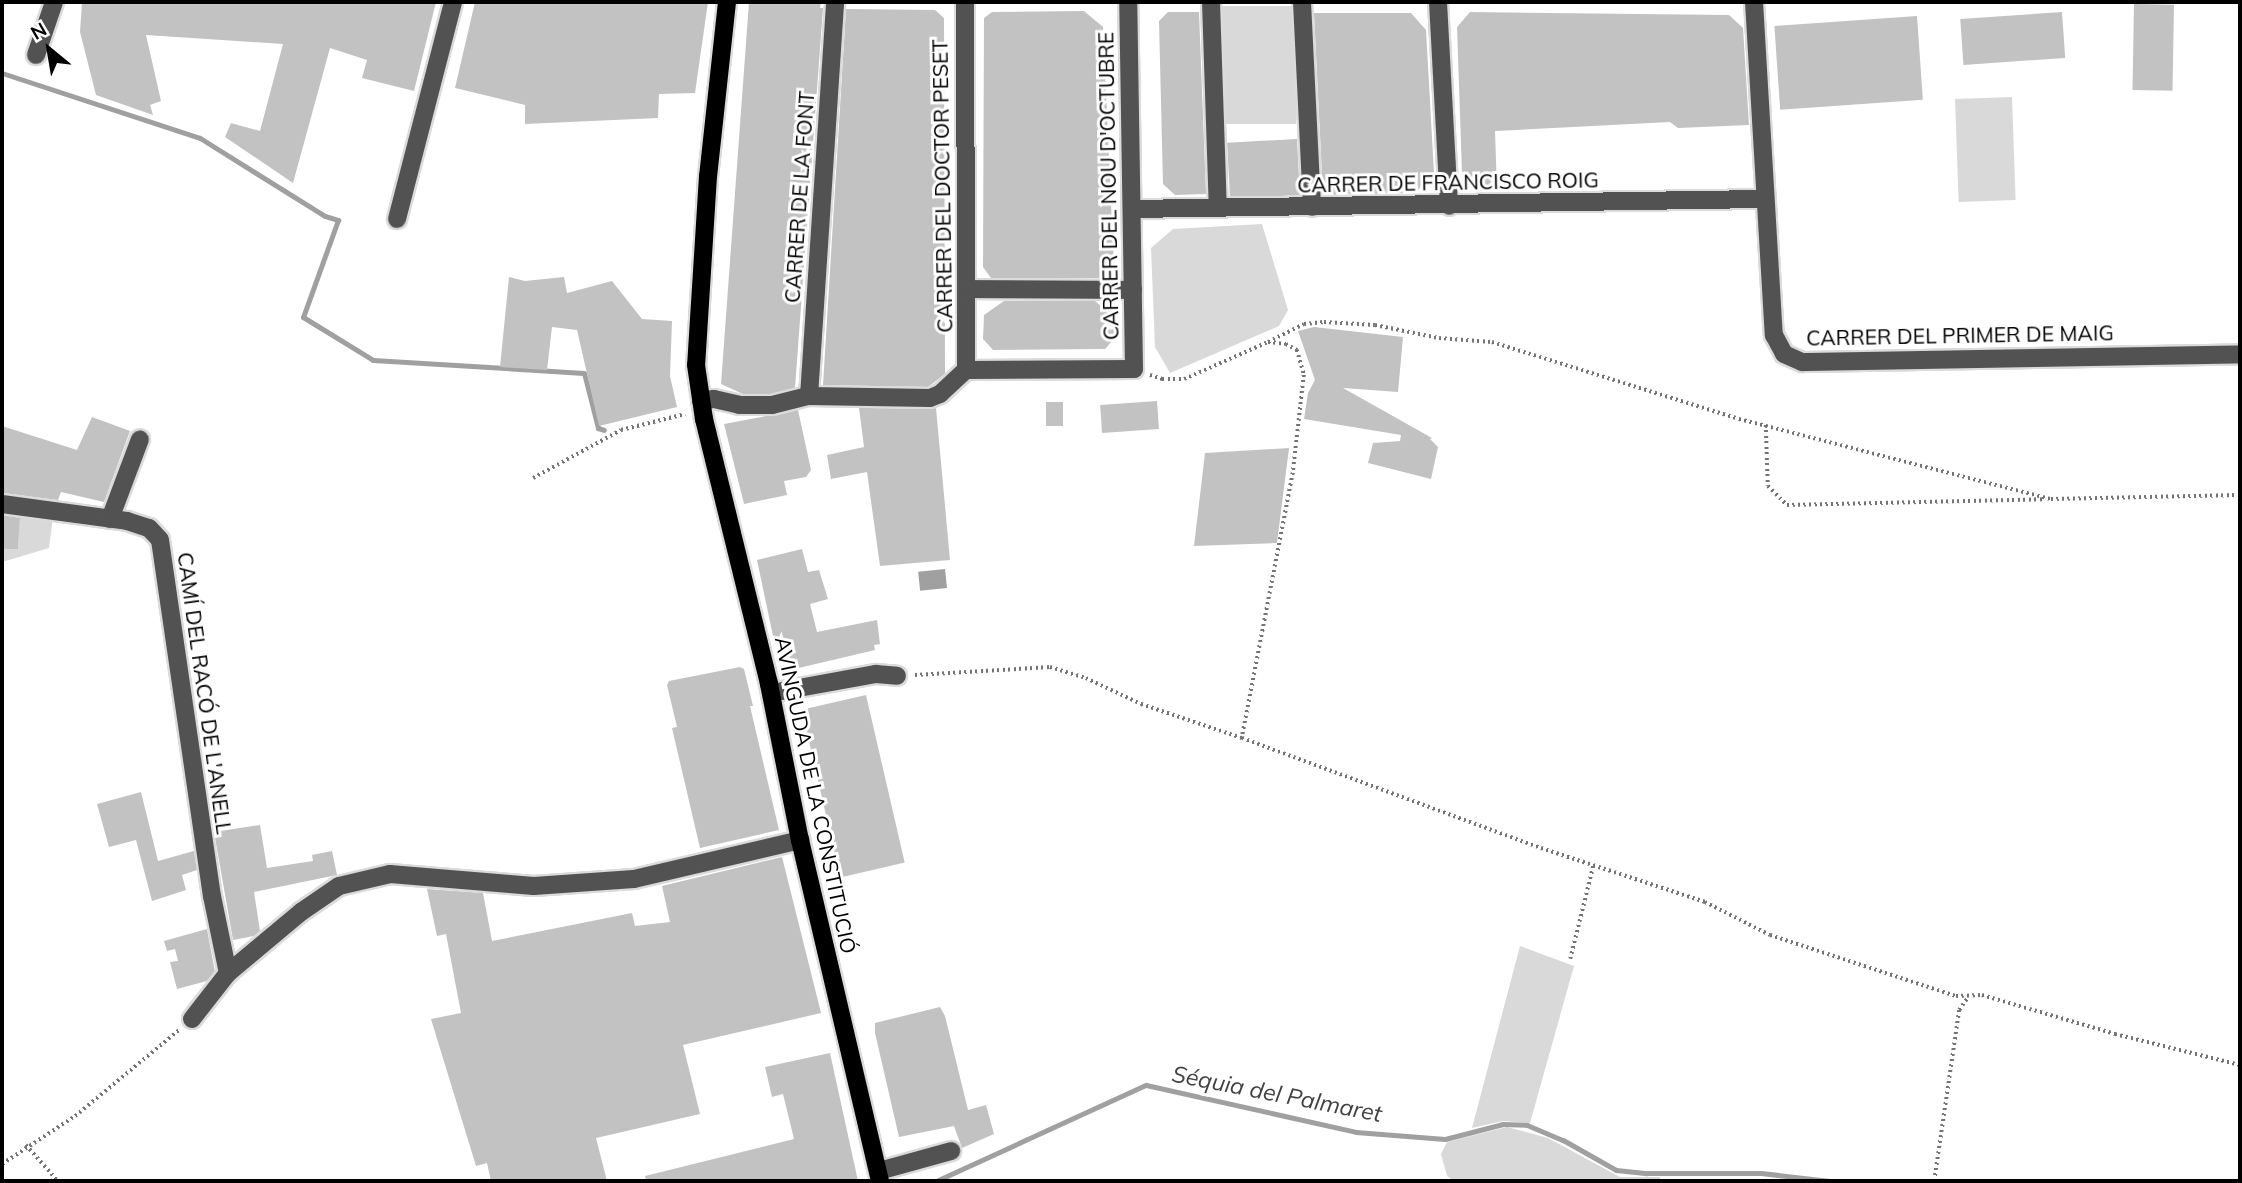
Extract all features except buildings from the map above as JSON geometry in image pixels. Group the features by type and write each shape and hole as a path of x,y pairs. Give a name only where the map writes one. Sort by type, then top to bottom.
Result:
{"main road":[{"name":"AVINGUDA DE LA CONSTITUCIÓ","path":"727,2 708,176 696,365 703,410 771,693 800,840 879,1176"}],"street":[{"path":"36,55 54,2"},
{"path":"397,219 453,2"},
{"name":"CARRER DE LA FONT","path":"809,396 835,2"},
{"name":"CARRER DEL DOCTOR PESET","path":"965,2 966,370"},
{"name":"CARRER DEL NOU D'OCTUBRE","path":"1128,2 1134,369"},
{"path":"1211,2 1218,208"},
{"path":"1302,2 1312,207"},
{"path":"1438,2 1449,206"},
{"name":"CARRER DEL PRIMER DE MAIG","path":"1754,2 1774,335 1784,354 1802,362 2240,354"},
{"name":"CARRER DE FRANCISCO ROIG","path":"1132,209 1764,199"},
{"path":"967,289 1133,290"},
{"path":"703,410 714,399 739,405 772,405 809,396 930,398 940,394 966,370 1134,369"},
{"path":"110,519 140,439"},
{"name":"CAMÍ DEL RACÓ DE L'ANELL","path":"2,504 110,519 149,528 160,540 212,895 228,973"},
{"path":"771,693 876,674 897,677"},
{"path":"192,1019 228,973 301,912 339,887 386,875 534,886 635,879 800,840"},
{"path":"879,1176 951,1151"}],"path":[{"path":"1134,369 1162,379 1184,379 1304,324 1324,322 1375,325 1439,338 1492,342 1766,425 2051,499"},
{"path":"1242,738 1293,473 1304,375 1297,350 1286,344 1268,342"},
{"path":"533,478 621,430 703,410"},
{"path":"1766,425 1768,486 1787,505 2240,495"},
{"path":"897,677 1050,667 1087,678 1141,704 1594,866 1705,902 1770,935 1956,996 1982,995 2115,1034 2240,1065"},
{"path":"1570,959 1594,866"},
{"path":"1934,1181 1959,1010 1968,997"},
{"path":"2,1164 26,1145 75,1116 192,1019"},
{"path":"26,1145 58,1181"}],"shaded area":[{"path":"1217,6 1296,6 1296,124 1217,124"},
{"path":"2012,97 2016,200 1959,202 1955,99"},
{"path":"1262,224 1288,310 1279,326 1170,373 1155,347 1151,248 1173,229"},
{"path":"20,515 53,517 49,548 2,562 2,549 18,549"},
{"path":"945,569 947,588 920,591 918,572"},
{"path":"1520,946 1574,966 1530,1123 1503,1121 1472,1128"},
{"path":"1507,1127 1548,1138 1620,1177 1660,1177 1660,1181 1454,1181 1447,1176 1441,1154 1447,1142"}],"waterway":[{"name":"Séquia del Palmaret","path":"2,73 200,138 325,216 338,220 303,317 373,360 584,373 598,428 604,430"},
{"name":"Séquia del Palmaret","path":"936,1181 1146,1085 1356,1132 1445,1139 1503,1124 1527,1125 1563,1140 1616,1170 1647,1173 1761,1173 1830,1181"}]}
